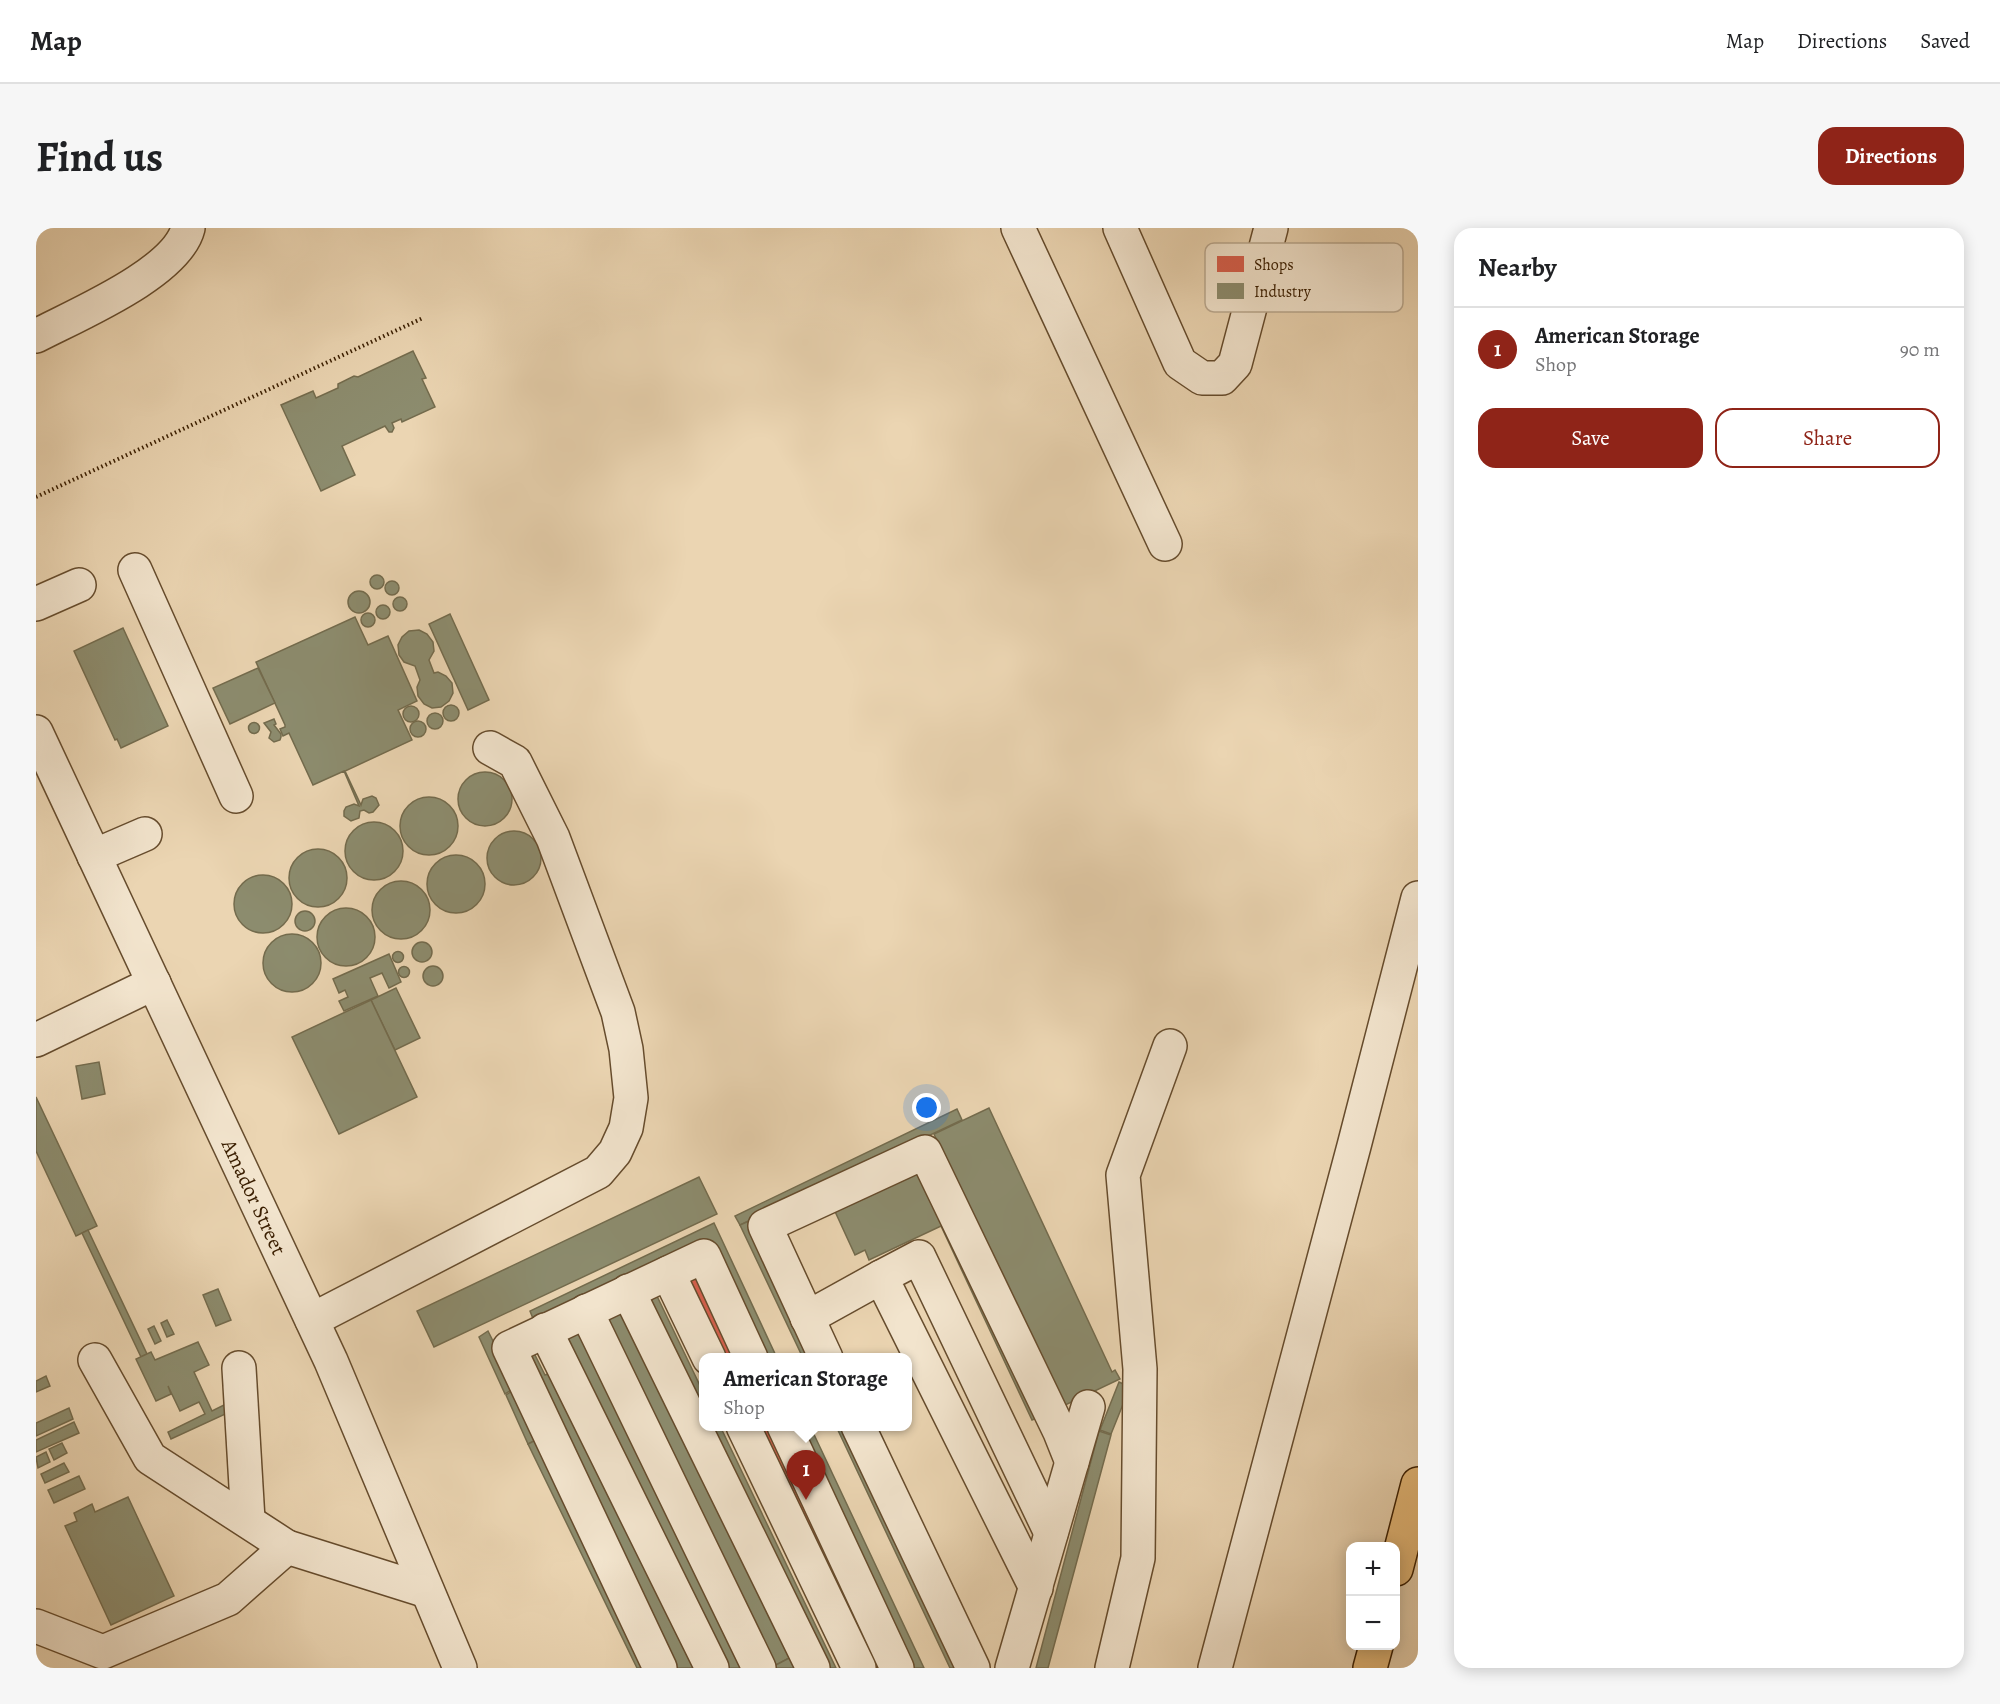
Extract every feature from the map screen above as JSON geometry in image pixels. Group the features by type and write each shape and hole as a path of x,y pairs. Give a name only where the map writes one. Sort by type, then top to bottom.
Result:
{"main road":[{"path":"1400,1551 1418,1484"},
{"path":"1370,1668 1375,1650"}],"street":[{"path":"36,336 138,282 158,268 177,250 188,228"},
{"path":"1018,228 1165,544"},
{"path":"1120,228 1180,363 1202,378 1222,378 1235,364 1249,312"},
{"path":"1267,243 1271,228"},
{"path":"135,570 236,796"},
{"path":"36,604 79,585"},
{"name":"Amador Street","path":"36,732 331,1361 459,1668"},
{"path":"312,1320 597,1172 615,1152 627,1128 631,1098 626,1049 618,1012 553,838 515,762 490,748"},
{"path":"94,856 145,834"},
{"path":"1215,1668 1418,898"},
{"path":"36,1040 154,983"},
{"path":"1112,1668 1138,1558 1140,1369 1123,1175 1170,1046"},
{"path":"824,1353 765,1226 925,1152 1055,1421 1072,1462"},
{"path":"660,1668 509,1348 704,1256 749,1353"},
{"path":"807,1318 919,1257 1051,1533"},
{"path":"668,1273 707,1353"},
{"path":"881,1278 1036,1588"},
{"path":"628,1292 813,1668"},
{"path":"586,1311 759,1668"},
{"path":"545,1330 712,1668"},
{"path":"94,1360 150,1458 287,1547 426,1591"},
{"path":"239,1368 248,1521"},
{"path":"1012,1668 1088,1407"},
{"path":"745,1431 859,1668"},
{"path":"786,1431 897,1668"},
{"path":"860,1431 973,1668"},
{"path":"36,1626 103,1652 228,1599 287,1547"}],"path":[{"path":"36,497 423,318"}],"building: Shops":[{"path":"699,1271 738,1353 725,1353 688,1275"},
{"path":"762,1431 775,1431 887,1668 874,1668"}],"building: Industry":[{"path":"413,351 426,378 422,379 435,407 402,422 401,419 392,423 394,428 392,432 389,432 385,426 342,446 355,475 321,491 281,405 313,391 316,398 338,388 338,384 354,376 358,377"},
{"path":"377,575 382,577 384,582 382,587 377,589 372,587 370,582 372,577"},
{"path":"389,581 395,581 399,588 395,595 389,595 385,591 385,585"},
{"path":"359,591 367,594 370,602 367,610 359,613 351,610 348,602 351,594"},
{"path":"397,597 403,597 407,604 403,611 397,611 393,607 393,601"},
{"path":"380,605 386,605 390,612 386,619 380,619 376,615 376,609"},
{"path":"365,613 371,613 375,620 371,627 365,627 361,623 361,617"},
{"path":"450,614 489,700 468,710 429,624"},
{"path":"355,617 368,645 388,636 417,701 398,710 412,740 345,771 361,805 363,799 372,796 376,798 379,805 373,812 360,811 359,818 351,821 344,816 346,807 354,804 359,806 344,771 313,785 289,733 283,736 280,729 285,725 256,662"},
{"path":"123,628 168,726 121,748 117,739 115,740 74,651"},
{"path":"419,630 427,634 433,642 434,651 429,660 434,673 438,672 446,676 452,683 453,693 449,701 441,707 432,708 424,704 418,696 417,687 420,680 415,666 404,662 399,655 398,645 402,637 409,631"},
{"path":"258,668 275,703 230,724 213,688"},
{"path":"448,705 454,705 459,713 457,719 448,721 443,716 443,710"},
{"path":"408,706 414,706 419,714 417,720 408,722 403,717 403,711"},
{"path":"435,713 441,715 443,721 441,727 435,729 429,727 427,721 429,715"},
{"path":"274,719 276,724 274,725 281,737 280,740 274,742 269,738 271,732 264,723"},
{"path":"415,721 421,721 426,729 424,735 415,737 410,732 410,726"},
{"path":"254,722 260,728 254,734 248,728"},
{"path":"480,772 490,772 500,776 508,784 512,799 508,814 500,822 490,826 480,826 470,822 462,814 458,804 458,794 462,784 470,776"},
{"path":"423,797 435,797 450,805 458,820 458,832 450,847 435,855 423,855 408,847 400,832 400,820 408,805"},
{"path":"368,822 380,822 390,826 399,835 403,857 395,872 380,880 368,880 358,876 349,867 345,857 345,845 349,835 358,826"},
{"path":"509,831 519,831 529,835 537,843 541,858 537,873 529,881 519,885 509,885 499,881 491,873 487,863 487,853 491,843 499,835"},
{"path":"312,849 324,849 339,857 347,872 347,884 339,899 324,907 312,907 297,899 289,884 289,872 297,857"},
{"path":"450,855 462,855 477,863 485,878 485,890 477,905 462,913 450,913 435,905 427,890 427,878 435,863"},
{"path":"257,875 269,875 284,883 292,898 292,910 284,925 269,933 257,933 242,925 234,910 234,898 242,883"},
{"path":"395,881 407,881 422,889 430,904 430,916 422,931 407,939 395,939 380,931 372,916 372,904 380,889"},
{"path":"340,908 352,908 367,916 375,931 375,943 367,958 352,966 340,966 325,958 317,943 317,931 325,916"},
{"path":"301,911 309,911 315,917 315,925 309,931 301,931 295,925 295,917"},
{"path":"286,934 298,934 308,938 317,947 321,969 313,984 298,992 286,992 276,988 267,979 263,969 263,957 267,947 276,938"},
{"path":"418,942 426,942 432,948 432,956 426,962 418,962 412,956 412,948"},
{"path":"398,952 402,953 402,961 398,962 394,961 393,957 394,953"},
{"path":"389,954 401,982 389,988 382,973 370,978 378,996 344,1011 339,1001 348,997 345,990 339,993 333,979"},
{"path":"429,966 437,966 443,972 443,980 437,986 429,986 423,980 423,972"},
{"path":"404,967 408,968 408,976 404,977 400,976 399,972 400,968"},
{"path":"396,988 420,1038 395,1050 371,1000"},
{"path":"371,1000 417,1097 339,1134 292,1037"},
{"path":"99,1062 105,1094 82,1099 76,1066"},
{"path":"36,1097 97,1226 76,1236 36,1151"},
{"path":"989,1108 1112,1372 1115,1370 1120,1379 1061,1407 934,1134"},
{"path":"957,1109 962,1120 740,1225 735,1216"},
{"path":"925,1164 1044,1415 1032,1420 941,1226 869,1260 865,1250 855,1255 833,1207"},
{"path":"699,1177 717,1214 434,1347 417,1311"},
{"path":"749,1221 812,1353 801,1353 740,1225"},
{"path":"714,1223 775,1353 762,1353 708,1240 534,1321 530,1311"},
{"path":"88,1230 147,1354 141,1357 82,1233"},
{"path":"218,1289 231,1320 216,1326 203,1295"},
{"path":"656,1294 699,1384 699,1409 646,1299"},
{"path":"624,1310 793,1656 774,1666 605,1319"},
{"path":"167,1320 174,1334 167,1337 161,1323"},
{"path":"154,1326 161,1341 155,1344 148,1329"},
{"path":"583,1329 746,1665 740,1668 723,1668 564,1338"},
{"path":"488,1331 516,1387 505,1394 479,1337"},
{"path":"198,1342 209,1365 194,1372 212,1411 228,1403 232,1411 171,1439 168,1432 205,1414 199,1402 180,1411 168,1386 171,1394 156,1401 136,1359 151,1352 155,1360"},
{"path":"531,1347 545,1375 556,1371 699,1668 674,1668 522,1349"},
{"path":"46,1376 50,1386 36,1392 36,1381"},
{"path":"1119,1382 1130,1387 1111,1434 1100,1430"},
{"path":"515,1389 540,1438 528,1444 506,1395"},
{"path":"69,1408 73,1419 36,1436 36,1423"},
{"path":"74,1422 79,1433 36,1452 36,1440"},
{"path":"710,1431 722,1431 836,1668 824,1668"},
{"path":"799,1431 812,1431 924,1668 911,1668"},
{"path":"838,1431 848,1431 960,1668 950,1668"},
{"path":"1099,1431 1111,1435 1048,1668 1036,1668"},
{"path":"540,1438 650,1668 637,1668 528,1444"},
{"path":"62,1443 67,1453 54,1460 49,1449"},
{"path":"46,1452 50,1462 38,1468 36,1457"},
{"path":"64,1463 69,1472 45,1483 41,1474"},
{"path":"79,1476 85,1489 54,1503 48,1490"},
{"path":"128,1497 174,1596 111,1625 65,1526 77,1521 74,1513 92,1504 95,1512"},
{"path":"793,1656 799,1668 775,1668 774,1666"}],"place":[{"name":"American Storage","path":"806,1500"}]}
